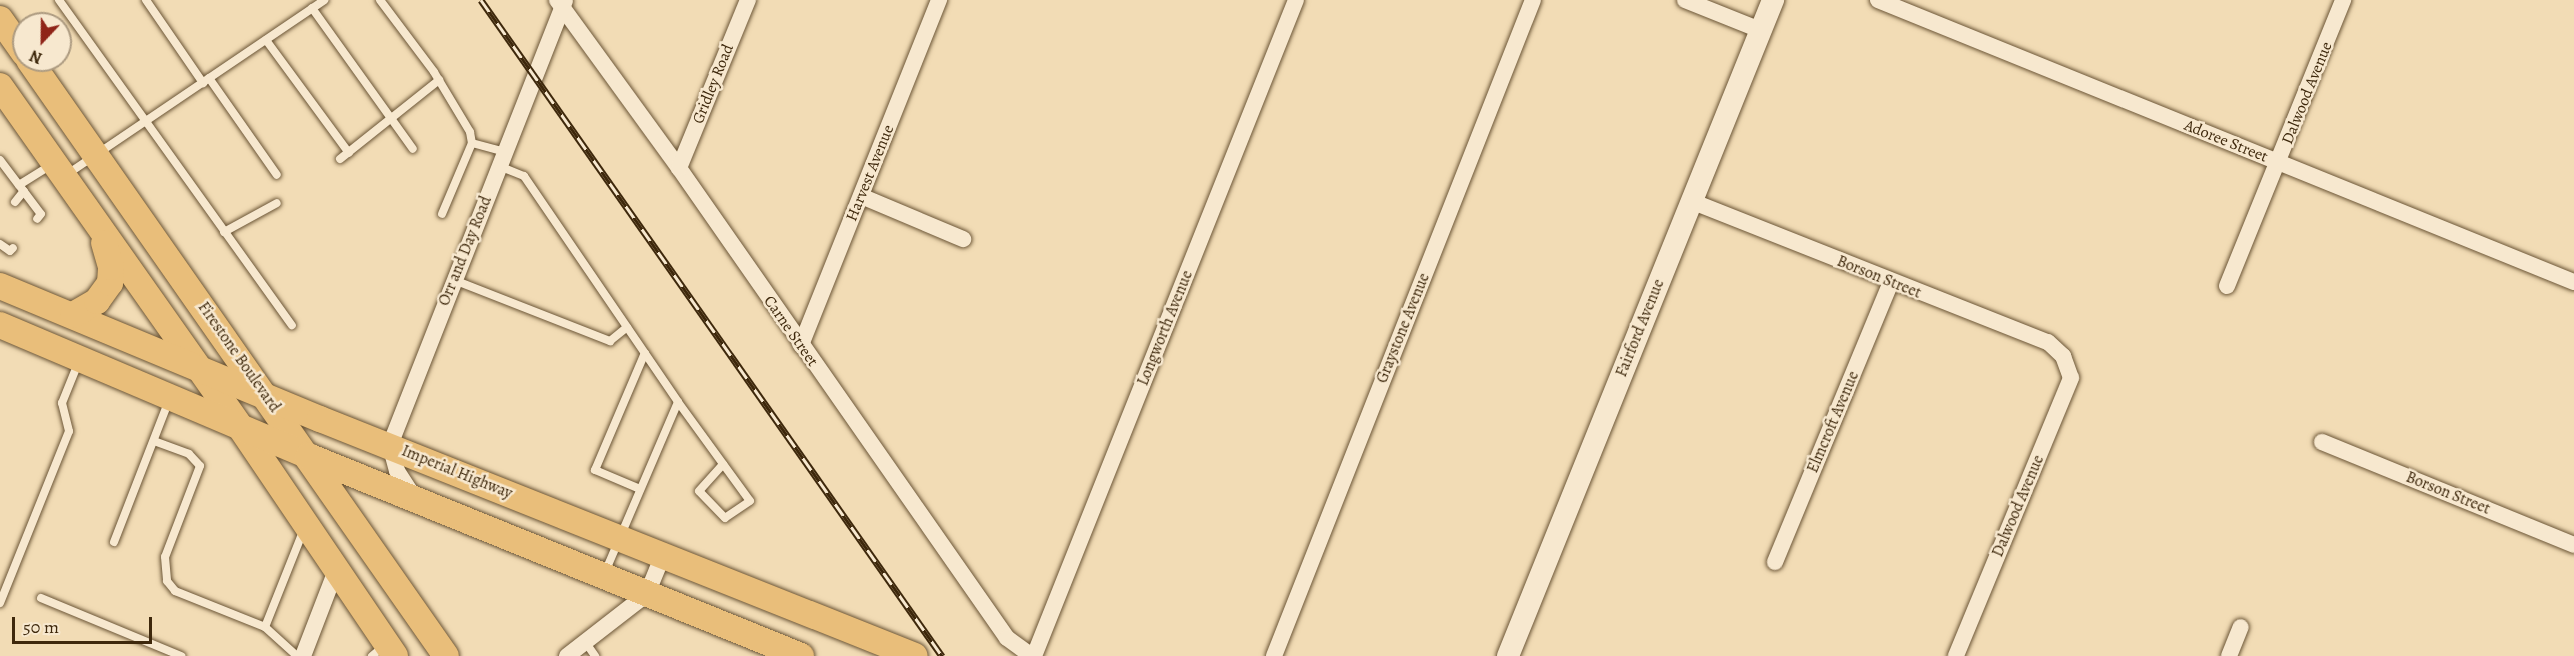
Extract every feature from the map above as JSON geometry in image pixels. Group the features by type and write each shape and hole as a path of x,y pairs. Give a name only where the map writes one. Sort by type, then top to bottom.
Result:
{"main road":[{"path":"0,19 12,36"},
{"name":"Firestone Boulevard","path":"37,72 265,394 446,656"},
{"path":"0,86 191,363 238,424 384,652"},
{"path":"73,315 97,301 110,283 111,267 99,229"},
{"name":"Imperial Highway","path":"0,286 915,656"},
{"path":"0,325 238,424 308,456 801,656"}],"street":[{"name":"Gridley Road","path":"679,168 748,0"},
{"name":"Harvest Avenue","path":"801,345 939,0"},
{"name":"Longworth Avenue","path":"1033,656 1296,0"},
{"name":"Graystone Avenue","path":"1274,656 1533,0"},
{"path":"1685,0 1760,30"},
{"name":"Fairford Avenue","path":"1508,656 1773,0"},
{"name":"Adoree Street","path":"1878,0 2574,282"},
{"name":"Dalwood Avenue","path":"2227,286 2343,0"},
{"name":"Carne Street","path":"562,3 1006,638 1033,656"},
{"name":"Orr and Day Road","path":"390,445 562,3"},
{"path":"861,196 963,239"},
{"name":"Borson Street","path":"1691,201 1891,282 2048,342 2063,356"},
{"name":"Elmcroft Avenue","path":"1775,562 1891,282"},
{"name":"Dalwood Avenue","path":"1956,656 2071,378 2063,356"},
{"name":"Borson Street","path":"2322,442 2574,545"},
{"path":"390,445 397,471 416,500"},
{"path":"567,656 591,649 647,594 663,555"},
{"path":"303,656 335,573"},
{"path":"2229,656 2241,627"}],"lane":[{"path":"59,0 292,325"},
{"path":"146,0 277,175"},
{"path":"15,202 22,188 96,155 324,0"},
{"path":"380,0 439,80 462,116 472,143 502,159 524,176 678,402 750,501 725,518 699,491 723,464"},
{"path":"312,8 413,149"},
{"path":"266,40 349,153"},
{"path":"340,159 439,80"},
{"path":"442,214 472,143"},
{"path":"0,160 41,214 37,219"},
{"path":"224,232 276,203"},
{"path":"0,244 10,251 13,248"},
{"path":"454,280 610,341 627,327"},
{"path":"640,489 595,470 645,354"},
{"path":"0,603 69,431 62,403 80,358"},
{"path":"114,542 171,396"},
{"path":"604,576 678,402"},
{"path":"154,441 189,454 200,466 165,557 167,580 175,591 265,627 297,656"},
{"path":"265,627 305,526"},
{"path":"41,598 181,656"}],"railway":[{"path":"481,0 942,656"}]}
